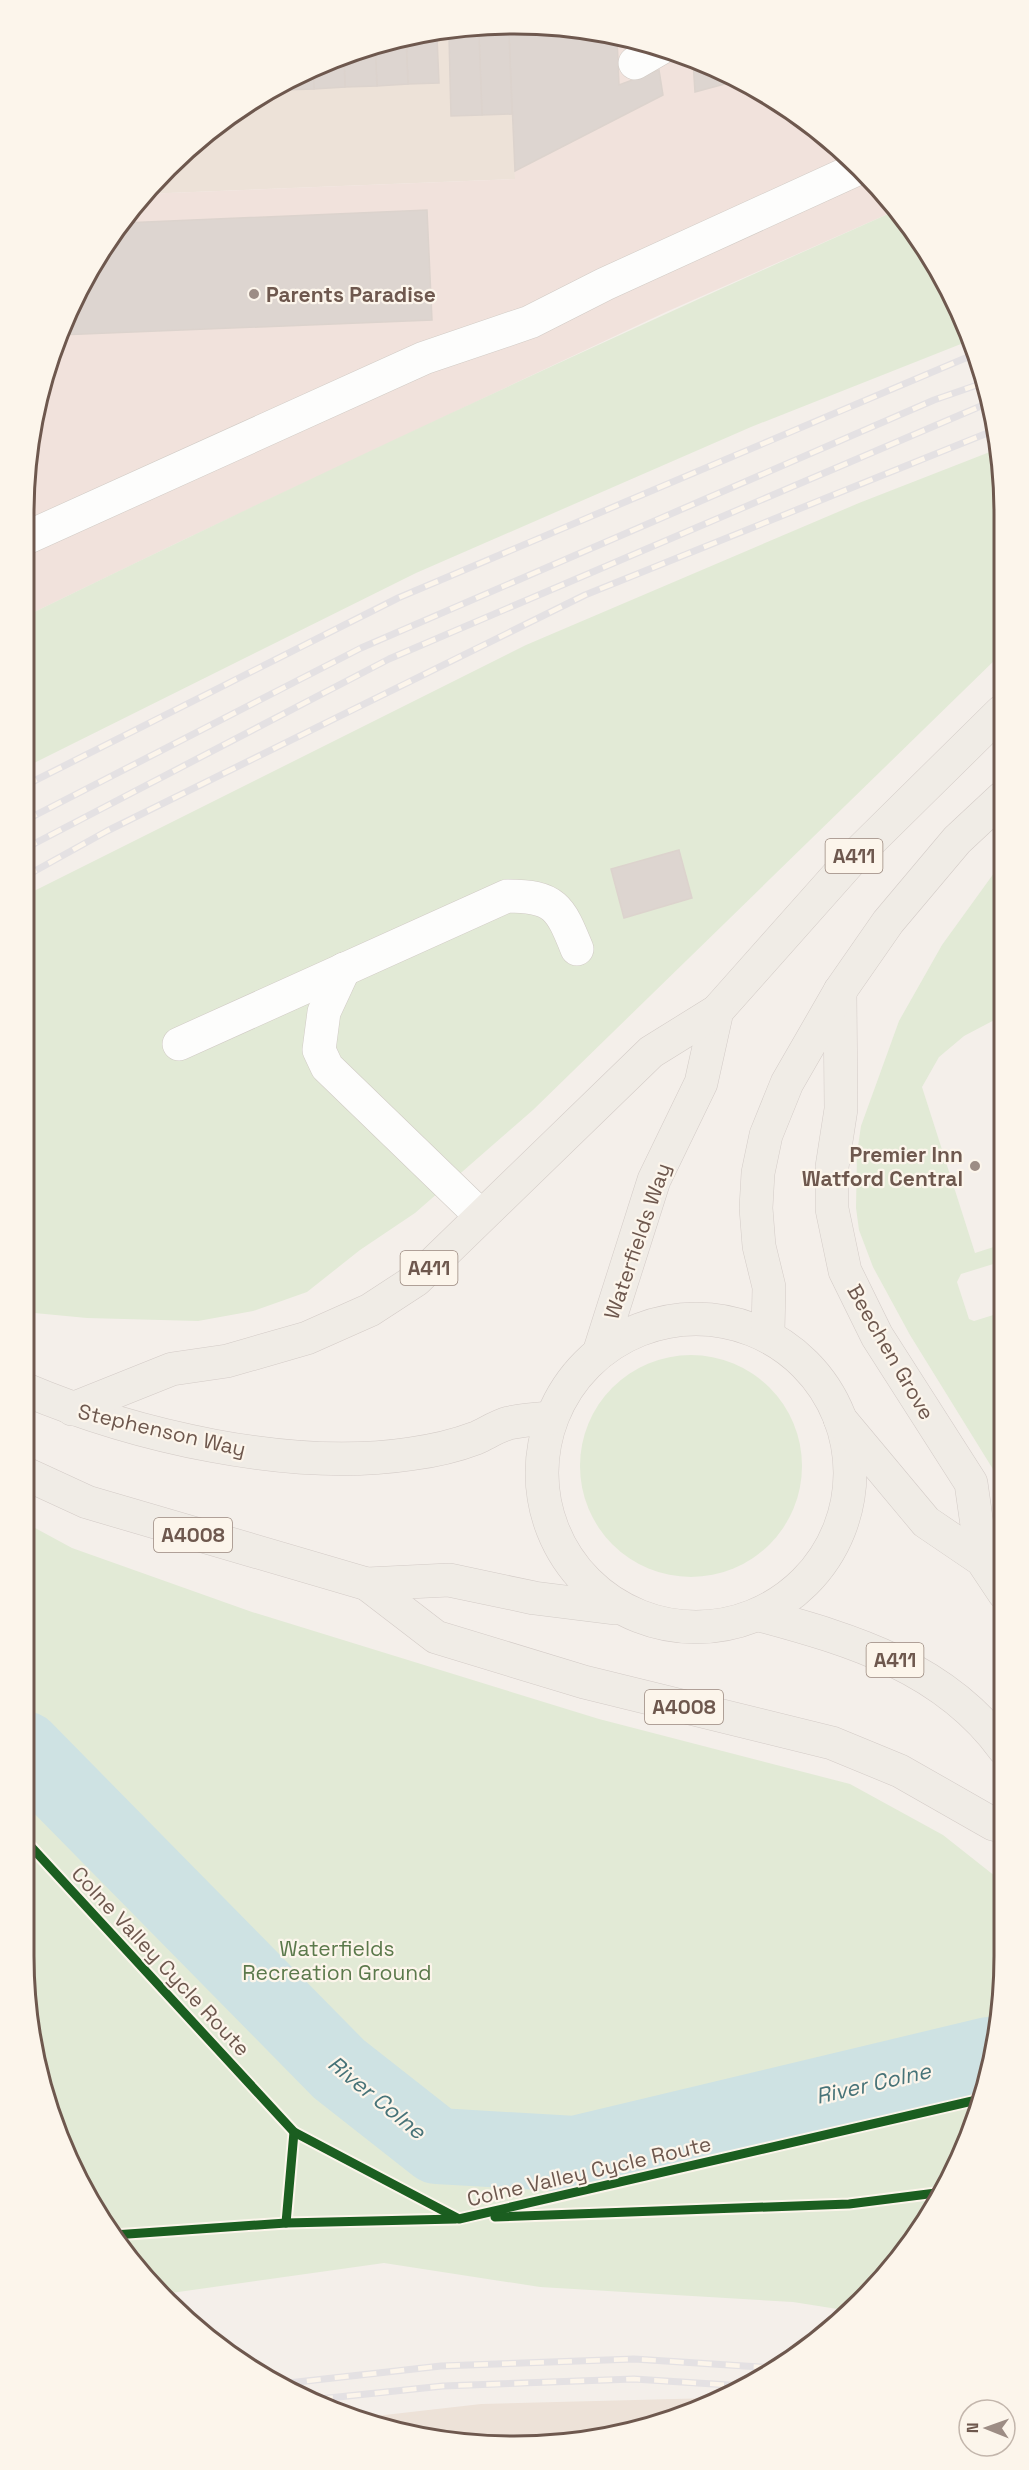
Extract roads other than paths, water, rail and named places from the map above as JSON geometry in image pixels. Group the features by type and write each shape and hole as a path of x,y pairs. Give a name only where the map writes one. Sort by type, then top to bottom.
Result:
{"main road":[{"name":"Waterfields Way","path":"599,1353 654,1180 701,1083 717,1011 853,858 994,720"},
{"path":"768,1332 769,1287 759,1246 756,1208 758,1173 766,1135 787,1083 840,991 888,922 957,840 994,805"},
{"name":"Beechen Grove","path":"840,991 841,1109 832,1167 832,1209 845,1271 877,1336 971,1483 982,1560"},
{"name":"A411","path":"72,1409 172,1369 227,1361 307,1338 370,1310 416,1280 651,1052 717,1011"},
{"path":"681,1320 732,1324 768,1332 793,1347 824,1384 840,1419 850,1483 839,1532 811,1576 760,1615 714,1627 677,1626 645,1619 619,1609 578,1579 563,1558 550,1526 541,1470 543,1441 550,1418 599,1353 627,1335 681,1320"},
{"name":"Stephenson Way","path":"34,1393 72,1409 210,1445 291,1457 348,1460 409,1455 445,1448 509,1423 550,1418"},
{"name":"Beechen Grove","path":"840,1419 926,1522 982,1560 994,1578"},
{"name":"A4008","path":"34,1478 87,1502 367,1584 449,1580 534,1598 619,1609"},
{"name":"A4008","path":"367,1584 436,1637 584,1682 832,1743 900,1771 994,1824"},
{"name":"A411","path":"760,1615 811,1628 902,1662 950,1693 994,1735"}],"lane":[{"path":"34,534 424,358 530,322 604,284 851,172"},
{"path":"179,1044 507,896 530,896 546,900 564,916 577,949"},
{"path":"344,969 324,1012 319,1050 327,1067 481,1216"}],"waterway":[{"name":"River Colne","path":"34,1759 339,2069 437,2146 575,2154 983,2056"}],"railway":[{"path":"34,781 398,598 968,357"},
{"path":"34,816 361,648 934,400 977,385"},
{"path":"34,844 389,659 982,406"},
{"path":"34,871 107,831 585,595 987,433"},
{"path":"295,2382 441,2366 634,2359 761,2367"},
{"path":"329,2398 443,2386 634,2379 729,2385"}],"place":[{"name":"Parents Paradise","path":"254,294"},
{"name":"Premier Inn Watford Central","path":"975,1166"}],"park label":[{"name":"Waterfields Recreation Ground","path":"337,1960"}]}
